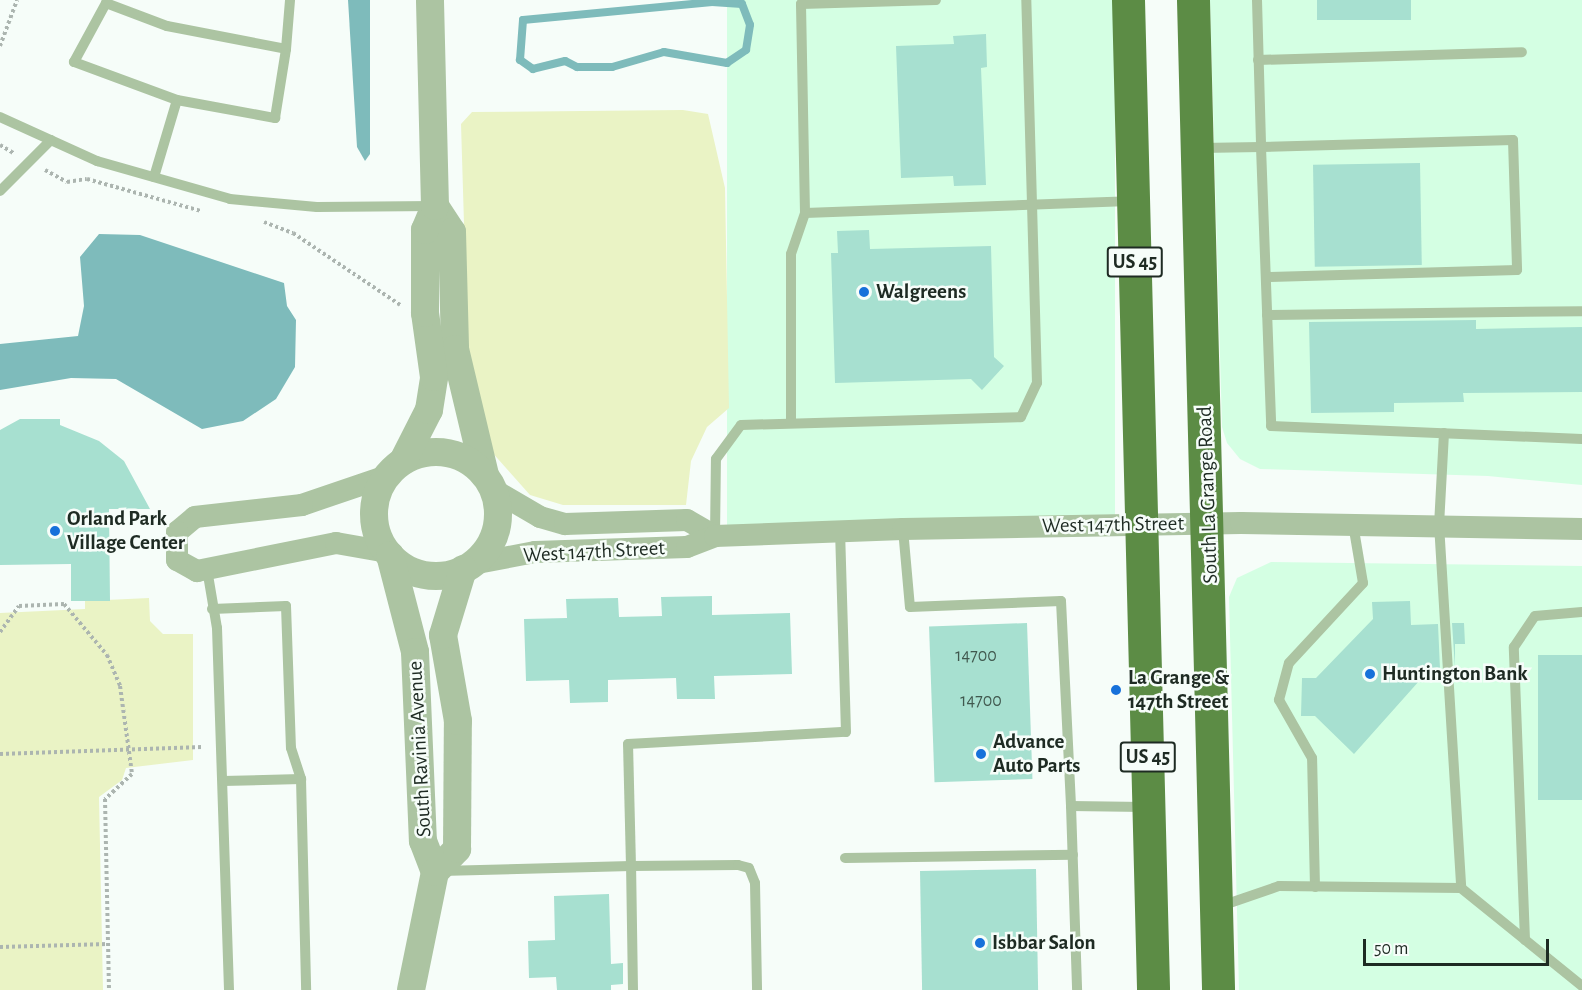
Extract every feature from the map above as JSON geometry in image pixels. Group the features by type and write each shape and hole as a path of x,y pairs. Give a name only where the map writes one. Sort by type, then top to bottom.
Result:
{"highway":[{"name":"US 45","path":"1128,0 1144,524 1153,990"},
{"name":"South La Grange Road","path":"1193,0 1218,990"}],"street":[{"path":"389,553 374,516 395,468 429,410 434,377 425,313 425,230 435,206 430,0"},
{"path":"435,206 452,232 455,348 490,482 498,524 493,540 468,567 423,574 389,553 336,543 207,569 177,560 177,532 195,517 302,505 440,451 473,463 490,482"},
{"name":"West 147th Street","path":"490,482 540,517 565,524 687,520 715,536"},
{"name":"West 147th Street","path":"468,567 535,552 687,547 715,536 903,529 1144,524 1439,524 1582,530"},
{"name":"South Ravinia Avenue","path":"389,553 415,651 423,841 435,872 457,849 458,721 443,635 468,567"},
{"path":"411,990 435,872"}],"lane":[{"path":"286,49 167,26 106,3 74,62 177,100 275,118 286,49 290,0"},
{"path":"791,422 791,254 805,213 801,4 936,0"},
{"path":"715,536 716,459 741,425 1021,417 1037,383 1026,0"},
{"path":"1257,0 1270,426 1582,439"},
{"path":"1258,60 1522,52"},
{"path":"154,177 177,100"},
{"path":"0,117 97,161 241,200 317,207 435,206"},
{"path":"0,191 51,140"},
{"path":"1197,148 1513,140 1517,270 1266,277"},
{"path":"805,213 1133,201"},
{"path":"1268,315 1582,311"},
{"path":"1444,433 1439,524 1461,888"},
{"path":"1315,887 1312,758 1279,700 1288,663 1363,583 1353,524"},
{"path":"903,529 910,607 1061,601 1077,990"},
{"path":"633,990 627,744 846,732 840,532"},
{"path":"207,569 212,609 223,781 229,990"},
{"path":"212,609 286,606 291,748 301,779 306,990"},
{"path":"1525,940 1514,647 1535,616 1582,612"},
{"path":"223,781 301,779"},
{"path":"1071,806 1149,807"},
{"path":"845,858 1073,855"},
{"path":"435,872 631,866 749,868 754,883 758,990"},
{"path":"1216,909 1279,886 1461,888 1582,986"}],"path":[{"path":"0,46 17,0"},
{"path":"0,145 68,182 87,179 167,206 211,213"},
{"path":"255,220 293,232 406,309"},
{"path":"0,632 20,606 64,604 106,655 120,686 132,774 105,799 109,990"},
{"path":"0,754 202,747"},
{"path":"0,947 108,944"}],"shaded area":[{"path":"727,0 1115,0 1115,527 727,527"},
{"path":"1210,0 1582,0 1582,485 1488,476 1260,469 1240,459 1227,443 1222,427"},
{"path":"683,110 708,114 725,188 729,408 707,427 691,461 686,505 563,505 530,495 490,450 468,356 461,124 472,112"},
{"path":"1271,562 1582,566 1582,990 1239,990 1229,597 1237,578"},
{"path":"149,598 150,621 163,634 193,634 193,760 126,768 122,780 99,797 103,990 0,990 0,613 85,609 85,601"}],"water":[{"path":"348,0 370,0 370,154 365,161 357,147"},
{"path":"99,234 140,235 284,283 287,306 296,320 295,367 276,399 243,421 202,429 116,379 71,378 0,390 0,344 78,336 84,306 80,257"}],"building":[{"path":"1317,0 1411,0 1411,20 1317,20"},
{"path":"986,34 987,67 981,68 986,185 954,186 953,176 901,178 896,46 954,44 953,36"},
{"path":"1420,163 1422,265 1315,267 1313,165"},
{"name":"Walgreens","path":"869,230 870,249 991,246 994,357 1004,366 982,390 971,379 835,383 831,253 838,253 837,231"},
{"path":"1476,320 1476,329 1582,327 1582,392 1463,393 1464,402 1394,403 1394,412 1311,413 1309,322"},
{"name":"Orland Park Village Center","path":"20,419 60,419 60,425 99,441 124,461 150,509 109,509 110,601 71,601 71,564 0,565 0,430"},
{"path":"712,596 712,615 790,613 792,674 714,676 715,699 677,699 676,678 608,680 608,702 570,703 569,680 526,681 524,619 567,618 566,599 618,598 619,617 662,616 661,597"},
{"name":"Huntington Bank","path":"1410,601 1411,625 1438,624 1440,669 1420,669 1420,680 1354,754 1315,716 1301,716 1302,678 1316,678 1373,619 1372,602"},
{"path":"1027,623 1032,779 935,782 929,626"},
{"path":"1452,623 1464,623 1465,644 1455,644 1455,668"},
{"path":"1538,655 1582,655 1582,800 1538,800"},
{"path":"1036,869 1038,990 922,990 920,871"},
{"path":"609,894 611,964 623,963 623,984 611,985 611,990 557,990 556,977 529,978 528,941 555,940 554,896"}],"waterway":[{"path":"712,2 742,4 750,25 746,50 727,63 664,52 612,67 577,67 565,61 533,69 520,60 523,20 712,2"}],"place":[{"name":"Walgreens","path":"864,292"},
{"name":"Orland Park Village Center","path":"55,531"},
{"name":"Huntington Bank","path":"1370,674"},
{"name":"La Grange & 147th Street","path":"1116,690"},
{"name":"Advance Auto Parts","path":"981,754"},
{"name":"Isbbar Salon","path":"980,943"}]}
